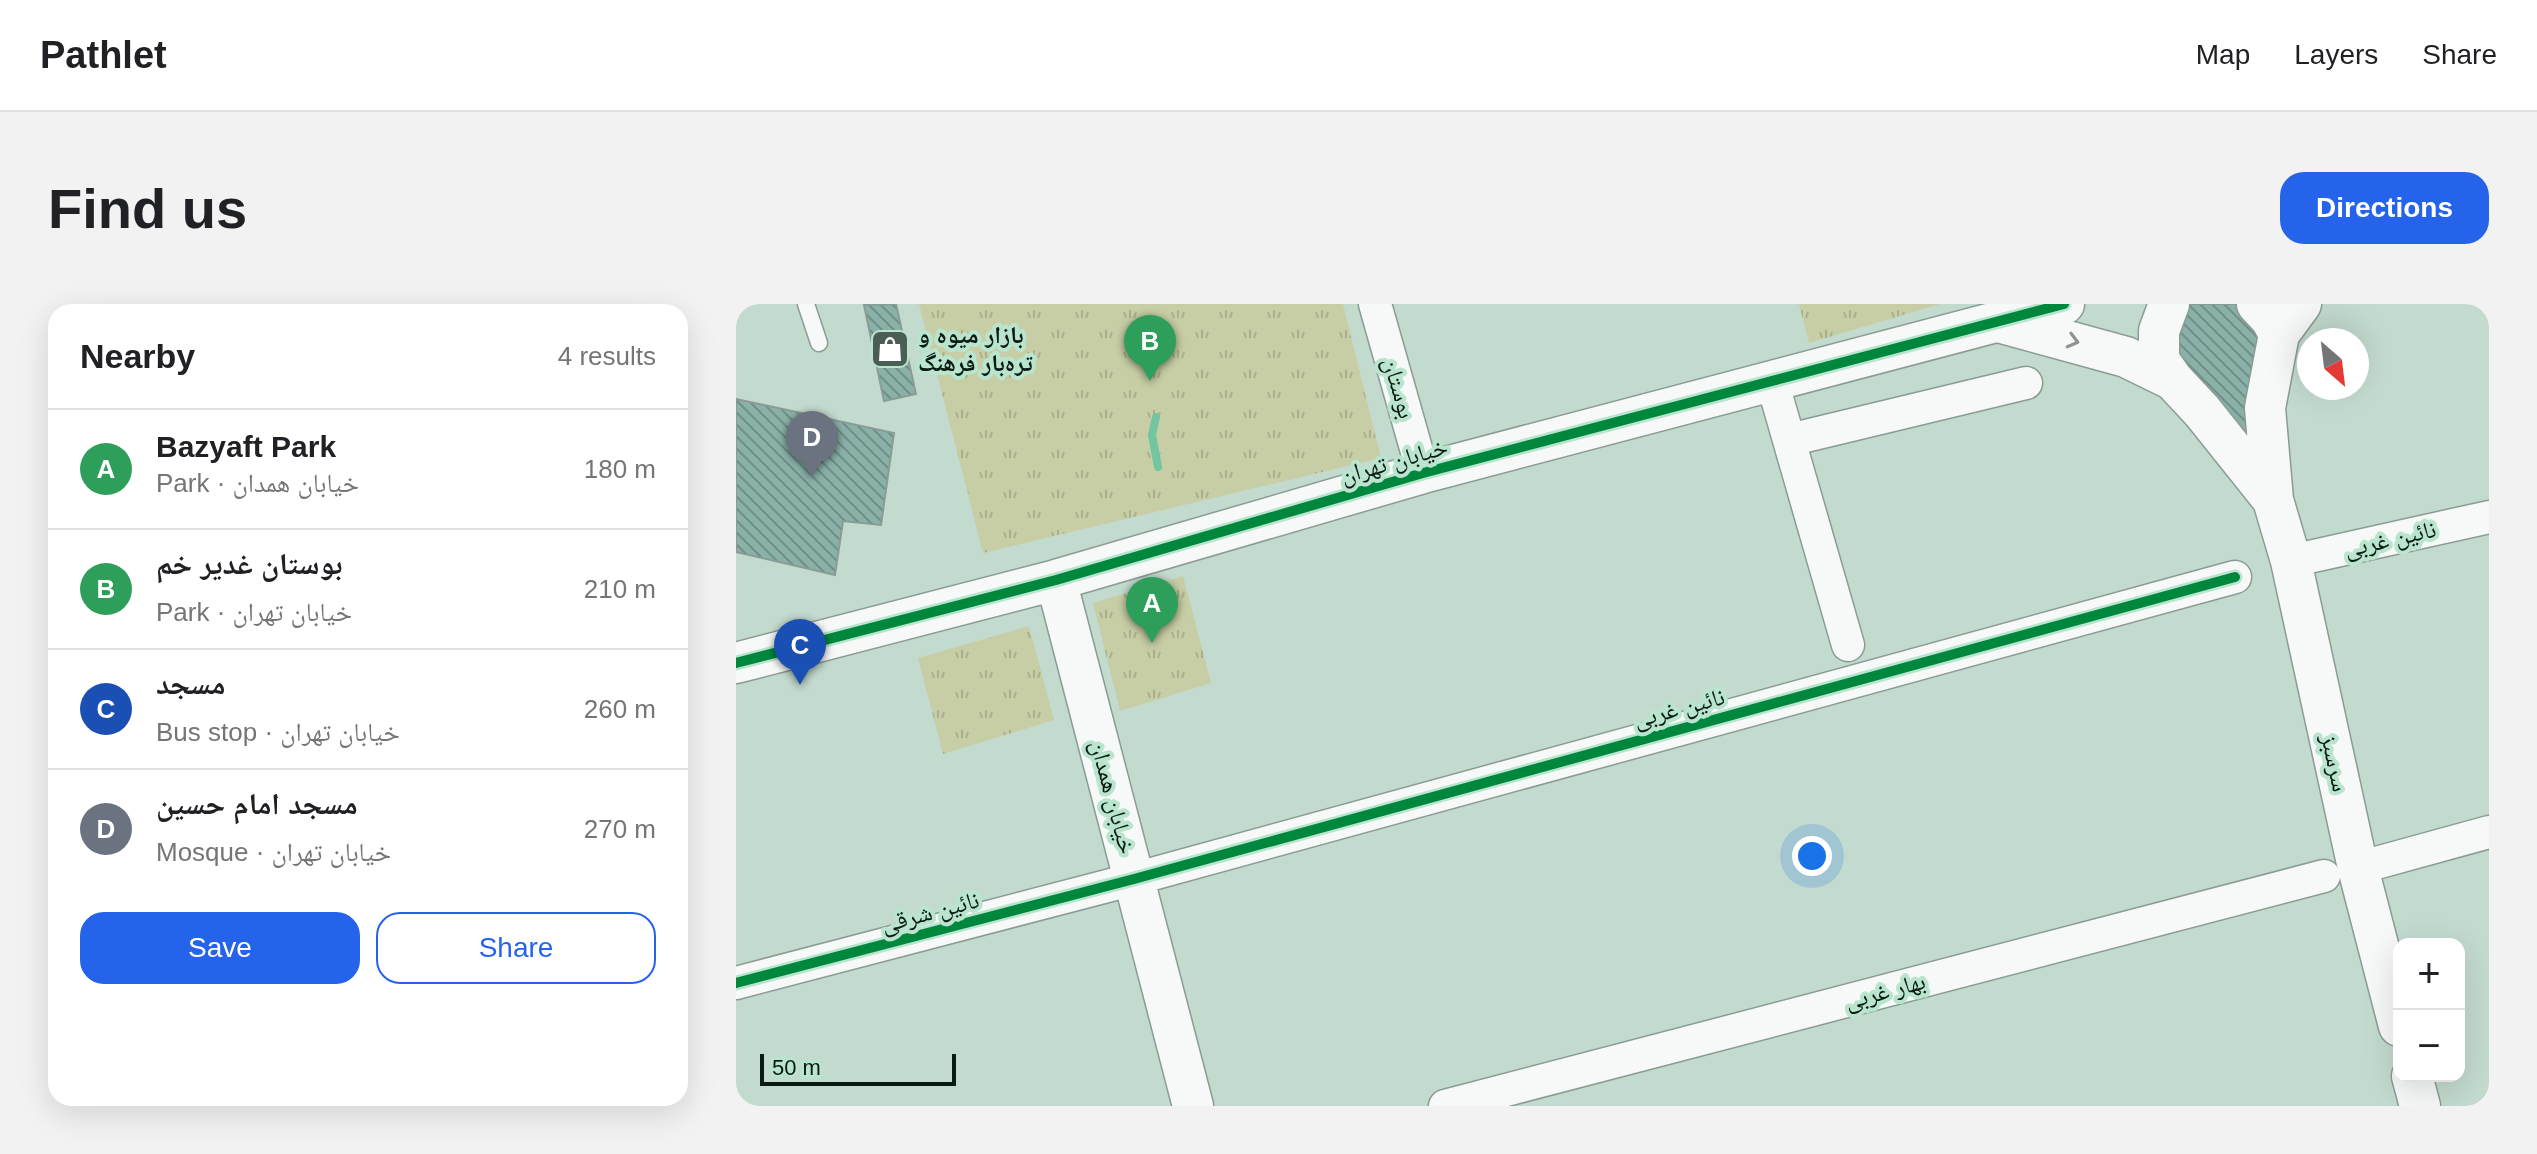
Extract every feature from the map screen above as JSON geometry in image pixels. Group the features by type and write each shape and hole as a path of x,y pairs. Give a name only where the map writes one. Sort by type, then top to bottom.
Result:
{"street":[{"name":"بوستان","path":"1375,304 1423,473"},
{"name":"خیابان تهران","path":"736,663 1056,580 1423,473 2064,304"},
{"path":"2169,304 2159,331 2159,360 2273,500"},
{"path":"2273,500 2265,408 2279,314"},
{"path":"1998,322 2126,357 2173,380"},
{"path":"1772,381 1848,645"},
{"path":"1789,440 2026,383"},
{"name":"سرسبز","path":"2273,500 2291,561 2341,872 2393,1010"},
{"name":"نائین غربی","path":"2291,561 2489,517"},
{"name":"نائین غربی","path":"1134,879 2235,577"},
{"name":"خیابان همدان","path":"1056,580 1193,1106"},
{"name":"بهار غربی","path":"1445,1106 2489,832"},
{"name":"نائین شرقی","path":"736,983 1134,879"},
{"path":"2414,1082 2420,1106"}],"lane":[{"path":"806,304 819,343"}],"green space":[{"path":"919,304 1343,304 1381,458 983,553"},
{"path":"1799,304 1940,304 1809,343"},
{"path":"1183,576 1211,683 1120,711 1093,603"},
{"path":"1029,626 1054,720 943,754 918,658"}],"building":[{"name":"بازار میوه و تره‌بار فرهنگ","path":"896,304 916,394 884,401 864,305"},
{"path":"2185,304 2248,304 2261,323 2261,453 2172,363"},
{"path":"736,399 894,433 881,525 843,521 835,575 736,552"}],"waterway":[{"path":"1156,417 1152,435 1158,467"}],"cycle path":[{"path":"736,663 1056,580 1423,473 2064,304"},
{"path":"736,983 1134,879 2235,577"}],"place":[{"name":"بازار میوه و تره‌بار فرهنگ","path":"890,349"},
{"name":"بوستان غدیر خم","path":"1150,381"},
{"name":"مسجد امام حسین","path":"812,477"},
{"name":"Bazyaft Park","path":"1152,643"},
{"name":"مسجد","path":"800,685"}]}
